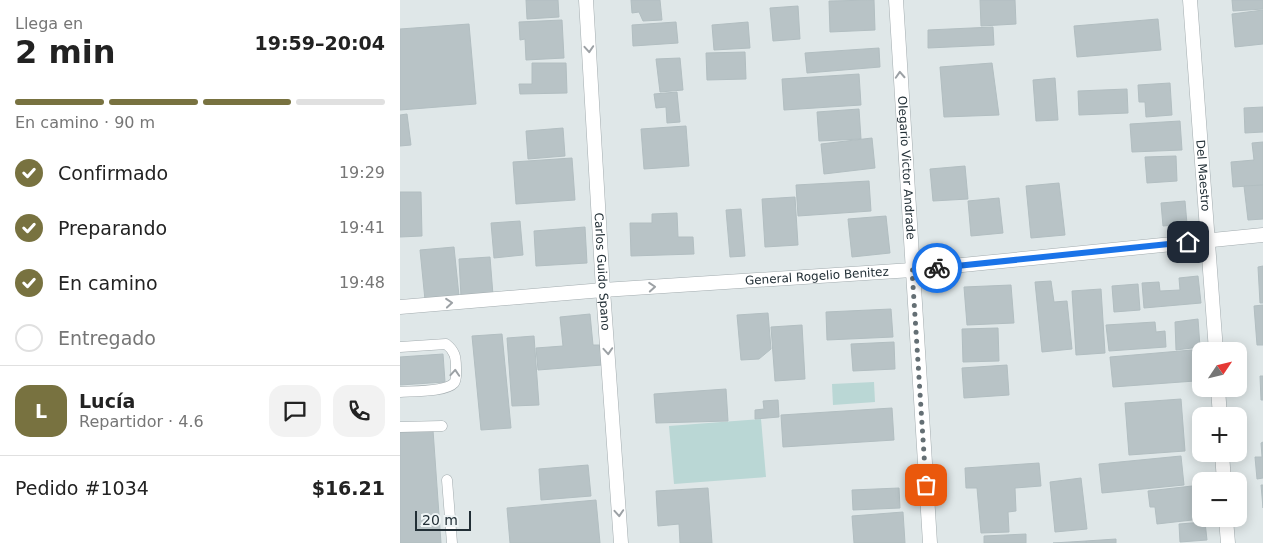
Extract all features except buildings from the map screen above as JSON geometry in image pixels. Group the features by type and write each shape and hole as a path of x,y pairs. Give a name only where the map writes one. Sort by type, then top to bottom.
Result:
{"street":[{"name":"Carlos Guido Spano","path":"586,0 603,290 622,543"},
{"name":"Olegario Victor Andrade","path":"896,0 930,543"},
{"name":"Del Maestro","path":"1190,0 1215,342"},
{"name":"General Rogelio Benitez","path":"400,307 603,290 912,270 1263,235"},
{"path":"1227,527 1228,543"}],"lane":[{"path":"400,347 446,344 453,350 456,356 456,378 454,383 447,388 400,392"},
{"path":"400,427 442,426"},
{"path":"447,480 452,543"}],"shaded area":[{"path":"874,382 875,402 833,405 832,384"},
{"path":"761,419 766,477 674,484 669,426"}],"way so far":[{"path":"926,485 912,270 937,268"}],"route":[{"path":"937,268 1188,242"}]}
